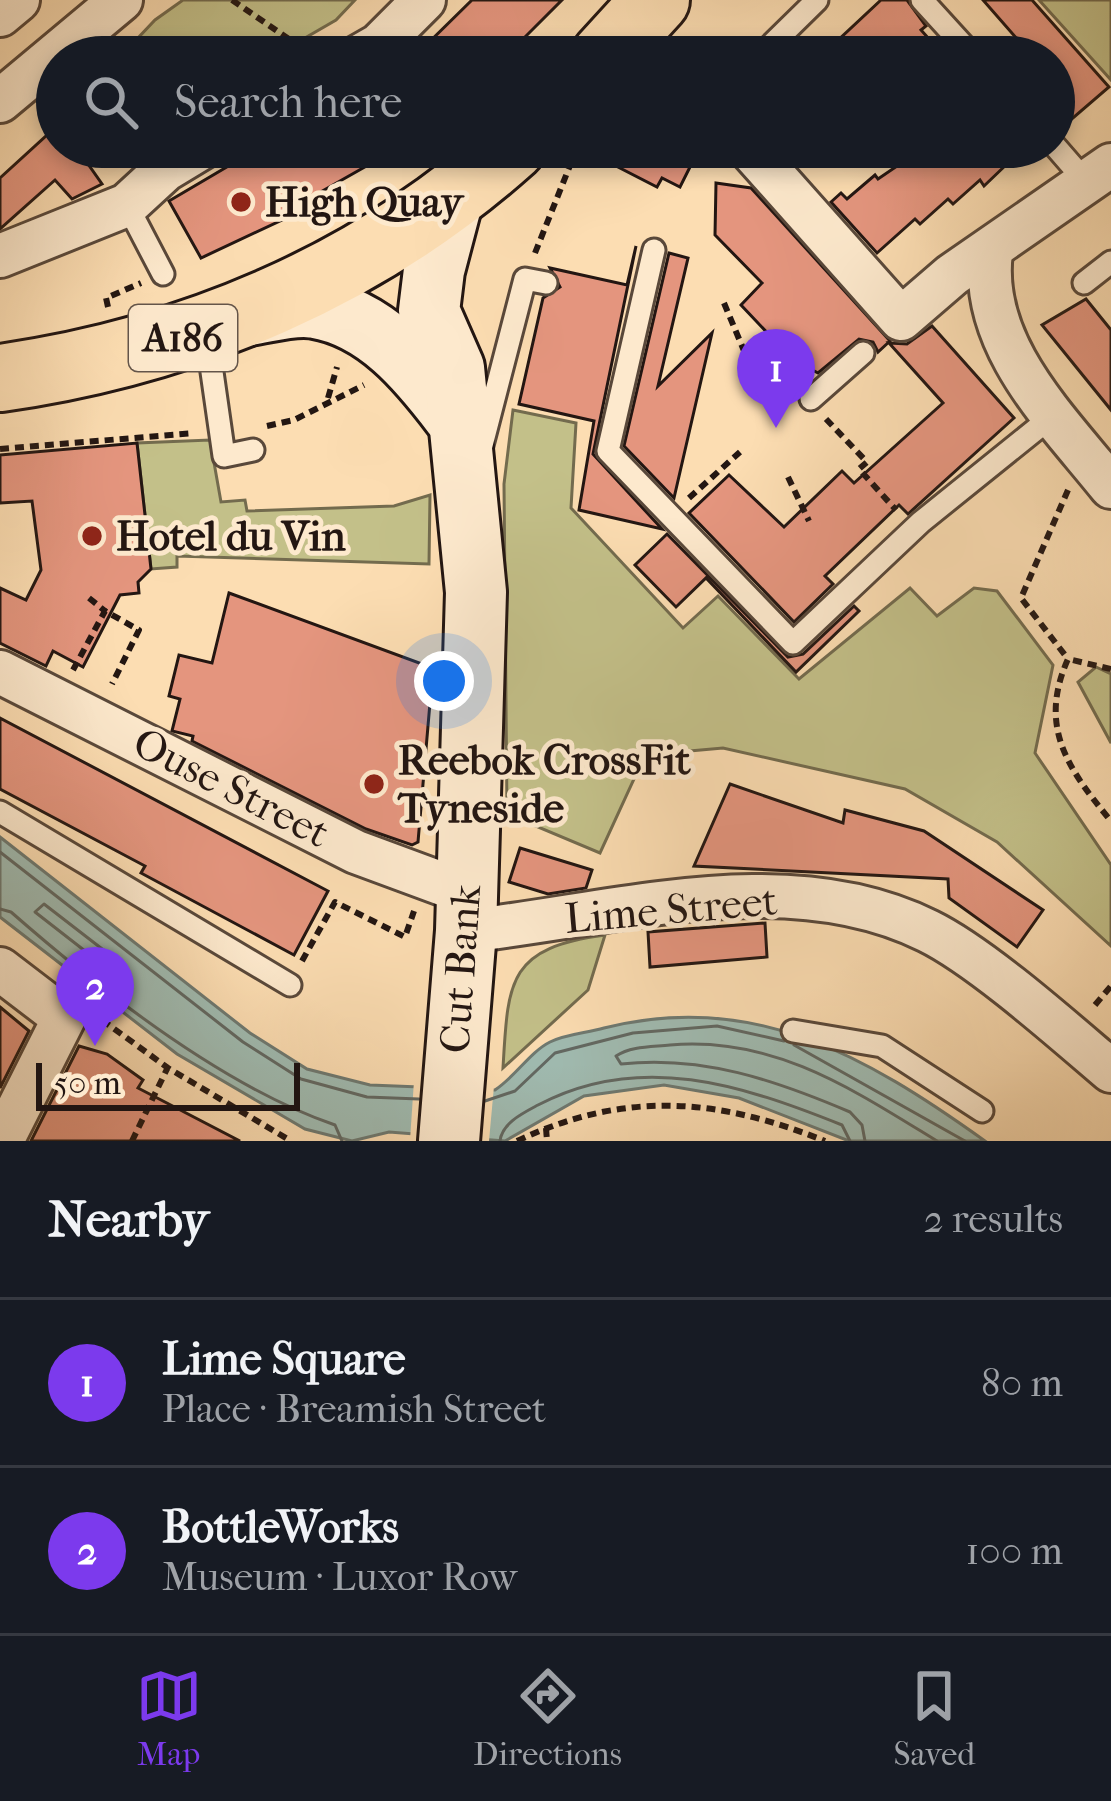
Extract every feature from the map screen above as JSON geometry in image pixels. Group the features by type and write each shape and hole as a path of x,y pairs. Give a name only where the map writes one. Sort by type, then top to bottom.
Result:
{"main road":[{"name":"A186","path":"0,378 88,364 227,322 391,302 454,194 486,168"},
{"name":"Cut Bank","path":"391,302 454,368 469,491 476,613 451,907 449,1141"}],"street":[{"path":"0,16 18,0"},
{"path":"78,36 121,0"},
{"path":"388,36 424,0"},
{"path":"0,101 36,71"},
{"path":"0,256 127,205 168,168"},
{"path":"766,168 897,322 952,275 1099,174"},
{"path":"991,252 987,284 1003,343 1111,487"},
{"name":"Ouse Street","path":"0,672 356,852 451,907"},
{"name":"Lime Street","path":"451,907 745,896 837,900 876,908 933,933 1111,1071"},
{"path":"0,969 76,1015 2,1141"}],"lane":[{"path":"780,36 817,0"},
{"path":"922,0 955,36"},
{"path":"127,205 163,274"},
{"path":"654,250 608,451 793,644 921,522 1055,414"},
{"path":"1084,284 1111,262"},
{"path":"469,491 536,281"},
{"path":"227,322 218,431 224,456 254,450"},
{"path":"812,402 863,352"},
{"path":"0,812 290,985"},
{"path":"793,1031 883,1046 982,1111"}],"path":[{"path":"232,0 284,36"},
{"path":"536,281 571,168"},
{"path":"113,322 106,298 163,274"},
{"path":"0,448 218,431 294,420 328,398 391,302"},
{"path":"724,303 755,377"},
{"path":"812,402 867,462 859,469 899,514"},
{"path":"1083,452 1021,598 1068,659 1111,669"},
{"path":"788,477 809,521"},
{"path":"89,598 139,630 95,719"},
{"path":"57,700 105,611"},
{"path":"1068,659 1053,697 1053,730 1111,821"},
{"path":"303,959 335,902 405,937 451,907"},
{"path":"76,1015 291,1141"},
{"path":"132,1141 168,1067"},
{"path":"517,1141 546,1128 625,1107 698,1103 776,1121 825,1141"},
{"path":"546,1128 548,1141"}],"shaded area":[{"path":"183,0 355,0 336,20 308,36 140,36"},
{"path":"1039,0 1111,0 1111,80 1075,36"},
{"path":"513,410 576,423 571,508 683,628 718,596 799,679 910,588 937,616 974,588 997,591 1053,665 1035,753 1111,865 1111,946 997,842 905,789 723,748 645,755 600,853 507,814 504,484"},
{"path":"210,440 221,502 245,500 247,511 394,506 430,495 429,564 177,556 177,567 151,569 137,443"},
{"path":"1096,667 1111,674 1111,743 1078,682"},
{"path":"605,935 588,990 503,1068 507,1012 520,973 549,949"}],"water":[{"path":"0,837 250,1033 307,1069 370,1085 495,1090 556,1039 658,1018 710,1018 806,1038 851,1058 985,1141 849,1141 739,1098 664,1085 584,1096 505,1141 389,1132 352,1141 305,1129 177,1054 0,917"}],"pier":[{"path":"414,1081 494,1086 489,1141 410,1140"}],"building":[{"name":"High Quay","path":"472,0 562,0 526,36 435,36"},
{"path":"881,0 907,0 926,26 921,30 926,36 843,36"},
{"path":"983,0 1032,0 1064,36 1015,36"},
{"path":"1075,49 1109,87 1075,116"},
{"path":"36,145 36,168 91,168 102,184 72,199 55,180 0,229 0,178"},
{"name":"High Quay","path":"225,168 363,168 310,198 314,205 201,258 169,201"},
{"path":"620,168 690,168 680,187 662,178 657,187"},
{"path":"894,168 1003,168 984,186 980,180 953,204 948,199 920,224 915,219 877,253 831,202 841,193 847,199 875,175 878,179"},
{"path":"716,183 751,188 890,341 878,352 873,342 859,339 818,373 792,359 741,305 762,283 715,235"},
{"path":"636,246 593,454 662,529 579,510 594,421 519,404 543,298 560,287 550,268 627,285"},
{"path":"669,253 688,258 658,386 712,333 674,498 624,446"},
{"path":"1086,299 1111,330 1111,410 1042,325"},
{"path":"932,326 1014,418 908,514 899,505 825,576 833,584 794,622 689,513 729,475 784,527 842,471 854,483 943,403 889,343 907,344"},
{"name":"Hotel du Vin","path":"137,443 151,569 138,582 139,593 120,595 83,667 53,651 46,666 0,643 0,588 26,600 41,570 32,501 0,503 0,455"},
{"path":"667,534 788,657 803,654 854,606 859,611 796,672 706,578 676,607 635,565"},
{"path":"229,593 433,668 418,842 412,845 366,829 192,741 193,736 172,731 180,699 169,696 179,655 212,663"},
{"path":"0,718 328,891 294,955 141,873 145,866 0,789"},
{"path":"730,784 843,823 845,810 924,831 1043,910 1017,947 949,898 948,879 694,866"},
{"path":"520,848 592,870 586,888 548,894 509,882"},
{"path":"765,923 767,957 650,967 648,932"},
{"path":"0,1007 29,1031 0,1088"},
{"path":"79,1046 107,1054 143,1080 138,1088 240,1141 31,1141"}],"place":[{"name":"High Quay","path":"241,202"},
{"name":"Lime Square","path":"776,428"},
{"name":"Hotel du Vin","path":"92,536"},
{"name":"Reebok CrossFit Tyneside","path":"374,784"},
{"name":"BottleWorks","path":"95,1046"}]}
